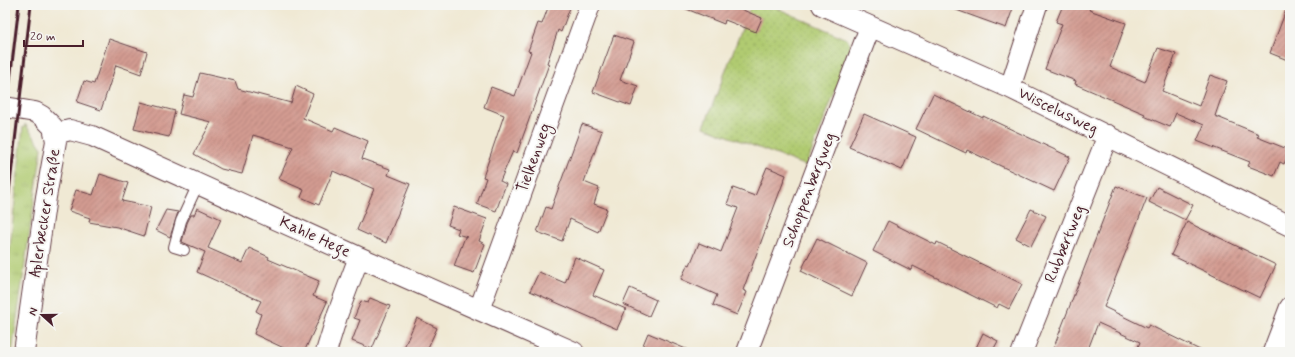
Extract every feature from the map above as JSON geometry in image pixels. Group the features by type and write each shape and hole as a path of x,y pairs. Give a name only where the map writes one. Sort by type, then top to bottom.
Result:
{"street":[{"name":"Tielkenweg","path":"479,310 590,5"},
{"name":"Wiscelusweg","path":"822,5 1010,88 1290,226"},
{"path":"1010,88 1036,5"},
{"name":"Schoppenbergweg","path":"747,352 870,27"},
{"name":"Aplerbecker Straße","path":"5,107 38,114 50,124 55,134 56,141 46,197 24,352"},
{"name":"Kahle Hege","path":"55,134 70,130 92,136 569,351"},
{"name":"Rubbertweg","path":"1022,352 1108,135"},
{"path":"326,352 345,293 359,257"},
{"path":"1273,352 1290,307"}],"lane":[{"path":"184,250 174,247 181,221 198,184"}],"green space":[{"path":"751,5 770,5 847,39 852,48 806,166 704,127"},
{"path":"25,124 42,148 12,352 5,352 5,294 23,127 25,127"}],"building":[{"path":"549,5 571,5 561,32 558,30 547,63 549,64 517,153 513,151 500,181 506,184 496,211 477,204 486,178 483,177 504,115 484,107 491,87 515,96 531,52 528,51 538,23 542,24"},
{"path":"731,5 762,18 756,32 725,20 724,24 679,6"},
{"path":"948,5 1003,5 1013,8 1006,28 948,7"},
{"path":"1063,5 1091,5 1089,10 1126,23 1110,67 1145,82 1158,48 1176,54 1162,91 1199,106 1210,75 1227,81 1215,116 1259,134 1257,137 1290,150 1284,164 1280,162 1274,176 1248,166 1250,162 1197,141 1204,125 1176,113 1170,127 1144,116 1145,114 1075,84 1076,81 1045,69 1062,24 1056,22"},
{"path":"1288,5 1290,5 1290,61 1270,53"},
{"path":"614,35 634,42 620,80 638,86 631,106 593,92"},
{"path":"109,39 147,52 141,74 116,65 101,110 77,102 84,81 94,84"},
{"path":"200,73 235,81 238,89 291,103 296,86 313,94 303,118 333,131 335,127 368,141 362,159 390,169 388,175 410,184 386,243 357,230 374,189 333,171 319,205 301,197 304,190 279,179 293,147 253,135 242,174 221,169 194,154 211,122 179,114 184,95 193,97"},
{"path":"933,94 1070,157 1054,191 967,150 966,153 916,129"},
{"path":"141,102 175,111 169,137 134,129"},
{"path":"864,114 916,137 902,170 849,147"},
{"path":"582,124 602,131 584,182 599,188 594,204 607,209 598,232 570,219 562,241 537,232 546,207 551,209"},
{"path":"767,167 786,175 743,290 747,292 737,315 713,305 717,295 681,279 688,264 690,265 699,243 721,252 738,208 727,204 733,188 755,196"},
{"path":"100,174 128,183 122,201 151,207 144,236 117,227 89,222 90,218 69,211 76,190 93,195"},
{"path":"1116,186 1147,198 1104,307 1147,328 1149,325 1204,352 1136,352 1140,342 1098,323 1087,352 1052,352"},
{"path":"1157,187 1193,205 1185,220 1149,202"},
{"path":"454,207 487,219 479,241 485,244 474,273 454,266 465,237 467,237 457,234 459,229 448,225"},
{"path":"197,208 221,219 208,248 242,263 249,248 269,257 268,259 319,281 313,296 327,302 304,352 289,352 286,349 254,334 261,314 256,311 261,301 197,272 205,252 182,242 187,223 191,215 194,215"},
{"path":"1031,209 1046,216 1031,246 1016,238"},
{"path":"166,210 178,212 170,237 156,230"},
{"path":"888,221 936,245 937,242 1022,284 1009,309 999,304 997,308 913,266 911,270 873,251"},
{"path":"1187,222 1276,265 1260,298 1171,255"},
{"path":"817,238 867,263 852,296 801,271"},
{"path":"575,257 604,270 593,295 626,309 617,329 530,291 539,272 565,283"},
{"path":"630,288 656,300 649,316 623,304"},
{"path":"370,298 390,306 372,349 352,341 360,320 354,318 361,301 368,303"},
{"path":"417,318 437,328 426,352 402,352"},
{"path":"648,333 693,352 640,352"},
{"path":"983,333 998,341 992,352 974,352"}],"railway":[{"path":"5,122 19,5"},
{"path":"5,226 31,5"}]}
